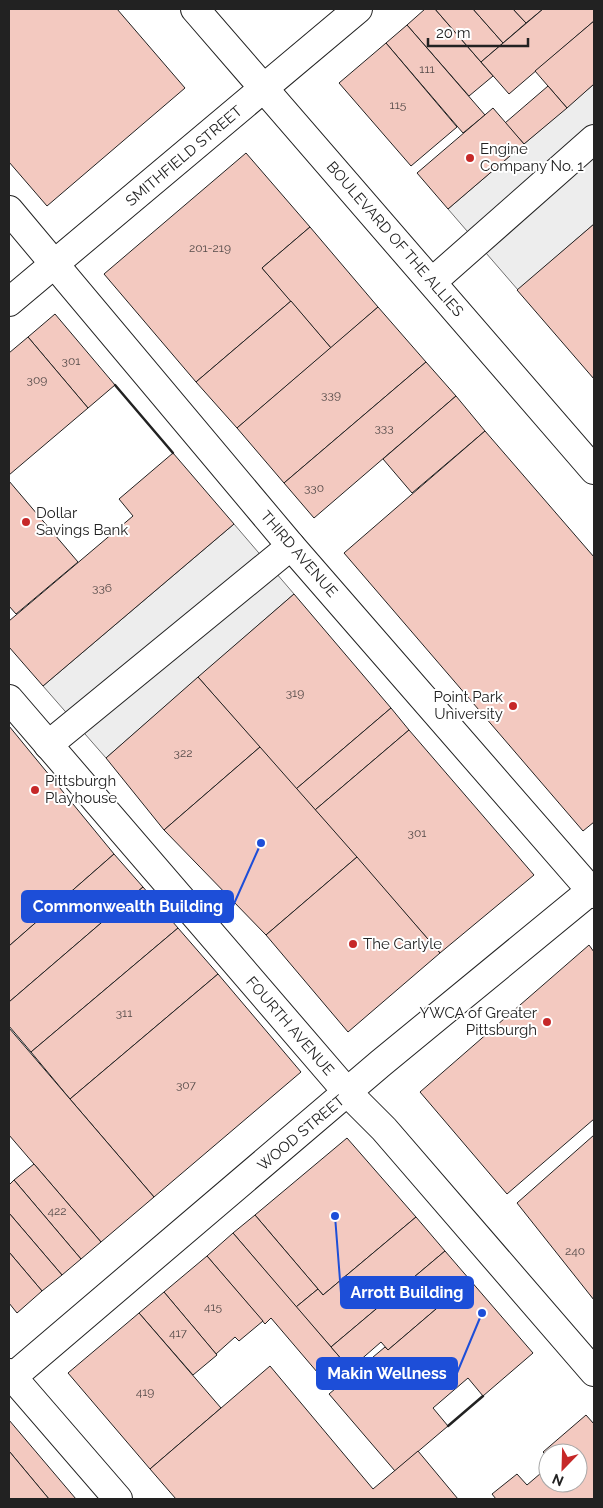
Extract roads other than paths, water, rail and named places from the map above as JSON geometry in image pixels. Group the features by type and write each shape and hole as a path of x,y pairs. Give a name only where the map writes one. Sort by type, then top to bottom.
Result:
{"street":[{"name":"BOULEVARD OF THE ALLIES","path":"195,9 594,470"},
{"name":"SMITHFIELD STREET","path":"9,302 358,9"},
{"path":"432,282 594,139"},
{"name":"THIRD AVENUE","path":"9,210 290,546 593,891"},
{"path":"48,745 290,546"},
{"name":"FOURTH AVENUE","path":"9,699 348,1093 384,1129 594,1372"},
{"name":"WOOD STREET","path":"10,1377 348,1093 593,891"},
{"path":"10,1377 118,1499"}],"place":[{"name":"Engine Company No. 1","path":"470,158"},
{"name":"Dollar Savings Bank","path":"26,522"},
{"name":"Point Park University","path":"513,706"},
{"name":"Pittsburgh Playhouse","path":"35,790"},
{"name":"Commonwealth Building","path":"261,843"},
{"name":"The Carlyle","path":"353,944"},
{"name":"YWCA of Greater Pittsburgh","path":"547,1022"},
{"name":"Arrott Building","path":"335,1216"},
{"name":"Makin Wellness","path":"482,1313"}]}
